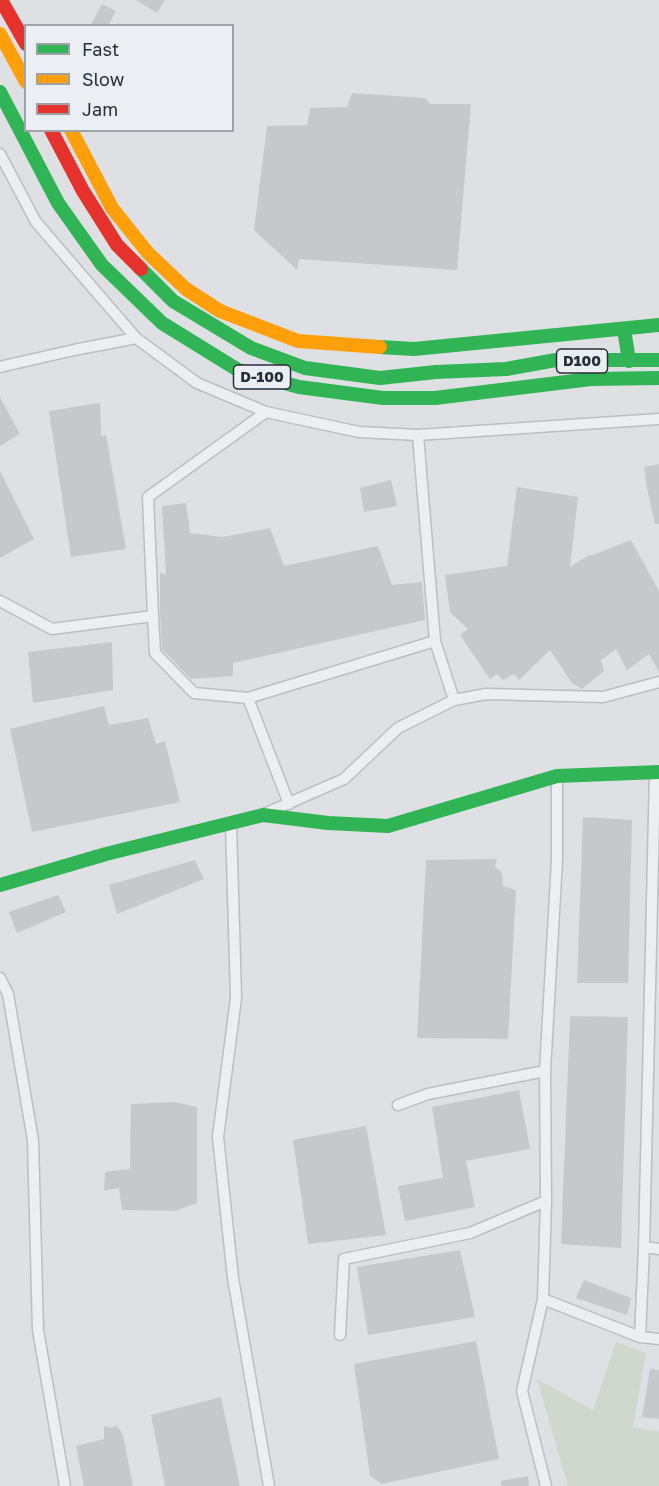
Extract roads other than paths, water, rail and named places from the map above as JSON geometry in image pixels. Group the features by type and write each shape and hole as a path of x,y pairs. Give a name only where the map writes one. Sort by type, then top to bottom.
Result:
{"main road":[{"path":"1,0 24,40"},
{"path":"0,34 24,78"},
{"name":"D-100","path":"0,92 58,203 102,265 162,323 238,370 298,387 384,398 435,398 591,379 659,378"},
{"name":"D-100","path":"52,132 83,191 117,245 172,301 250,348 305,368 380,378 436,372 506,369"},
{"path":"72,132 112,208 148,253 186,289 220,311 298,341 414,349 659,325"},
{"path":"624,329 629,361"},
{"name":"D100","path":"506,369 556,360 659,360"},
{"path":"0,885 106,854 263,815 328,823 388,826 557,776 657,772"}],"street":[{"path":"0,154 36,222 136,338 196,383 266,412 359,432 418,435 659,419"},
{"path":"0,367 136,338"},
{"path":"266,412 148,497 155,653 194,693 248,698 435,641"},
{"path":"418,435 435,641 454,700"},
{"path":"0,601 52,629 153,616"},
{"path":"263,815 344,779 398,728 454,700 486,694 603,697 659,682"},
{"path":"248,698 289,804"},
{"path":"640,1336 657,772"},
{"path":"546,1486 522,1391 543,1299 546,1201 545,1071 557,860 557,776"},
{"path":"231,823 236,998 218,1137 233,1278 269,1486"},
{"path":"0,978 8,994 33,1140 38,1330 65,1486"},
{"path":"398,1105 428,1094 545,1071"},
{"path":"340,1335 344,1259 470,1233 546,1201"},
{"path":"644,1247 659,1249"},
{"path":"543,1299 640,1336 659,1338"}]}
